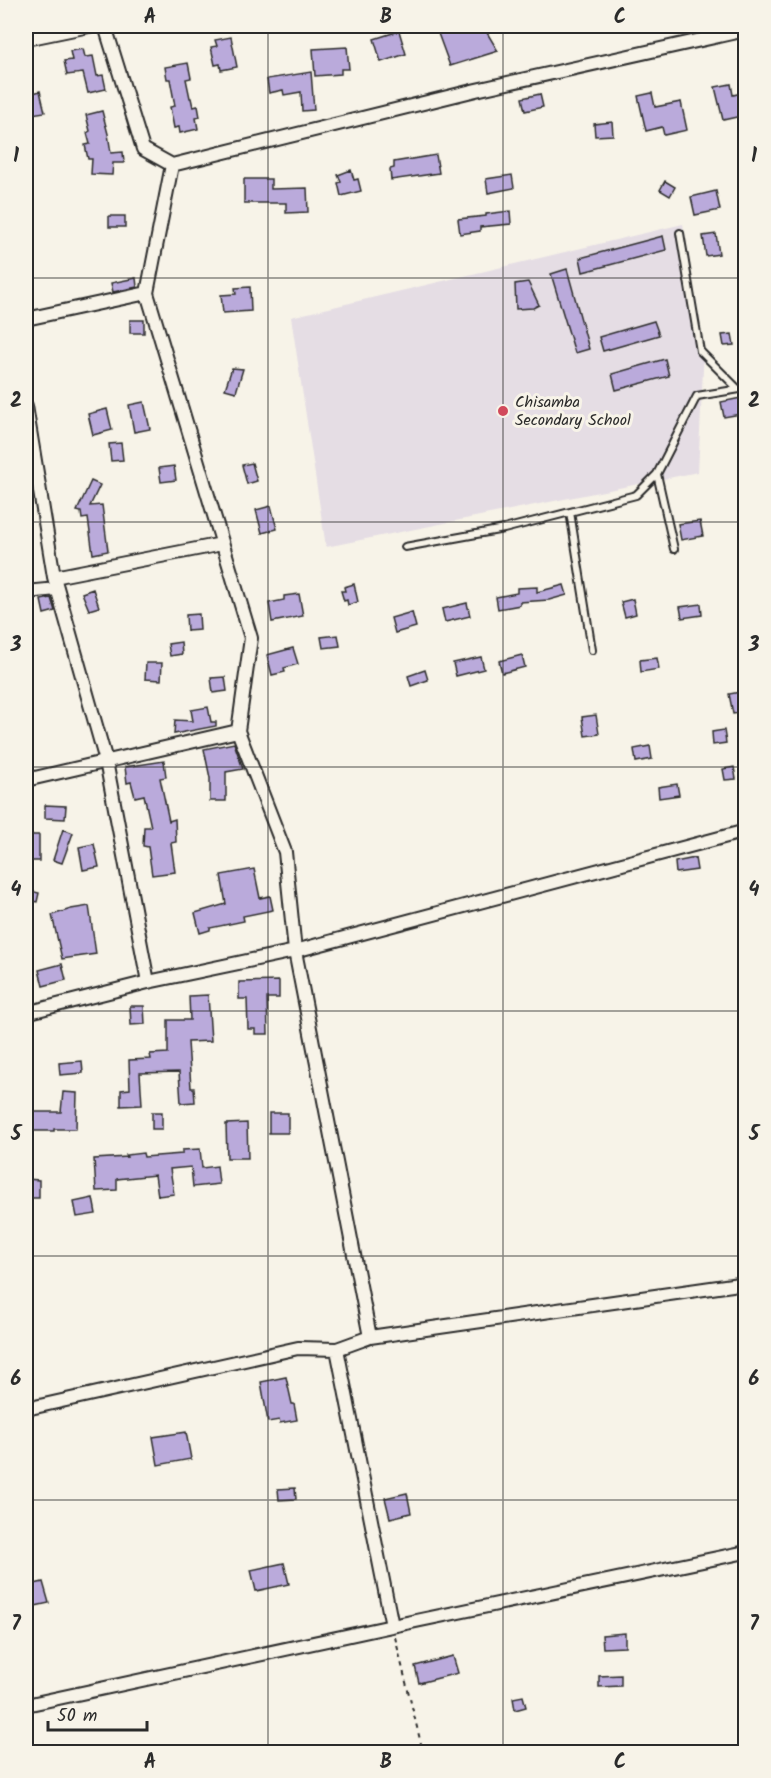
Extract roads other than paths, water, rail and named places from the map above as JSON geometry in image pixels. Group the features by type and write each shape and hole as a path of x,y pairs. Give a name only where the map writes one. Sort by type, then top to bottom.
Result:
{"street":[{"path":"26,39 89,26"},
{"path":"105,26 143,149 172,165 476,90 746,30"},
{"path":"172,165 147,293 251,638 238,731 285,852 296,951 370,1337"},
{"path":"26,319 147,293"},
{"path":"26,406 55,583 106,761 148,982"},
{"path":"26,592 222,543"},
{"path":"26,780 238,731"},
{"path":"26,1013 148,982 296,951 746,831"},
{"path":"26,1409 298,1348 337,1349 370,1337 746,1283"},
{"path":"337,1349 392,1626"},
{"path":"26,1705 746,1552"}],"lane":[{"path":"680,233 700,351 742,388"},
{"path":"405,547 504,529 636,495 657,474 698,396 742,388"},
{"path":"657,474 674,549"},
{"path":"570,512 592,650"}],"place":[{"name":"Chisamba Secondary School","path":"503,411"}]}
